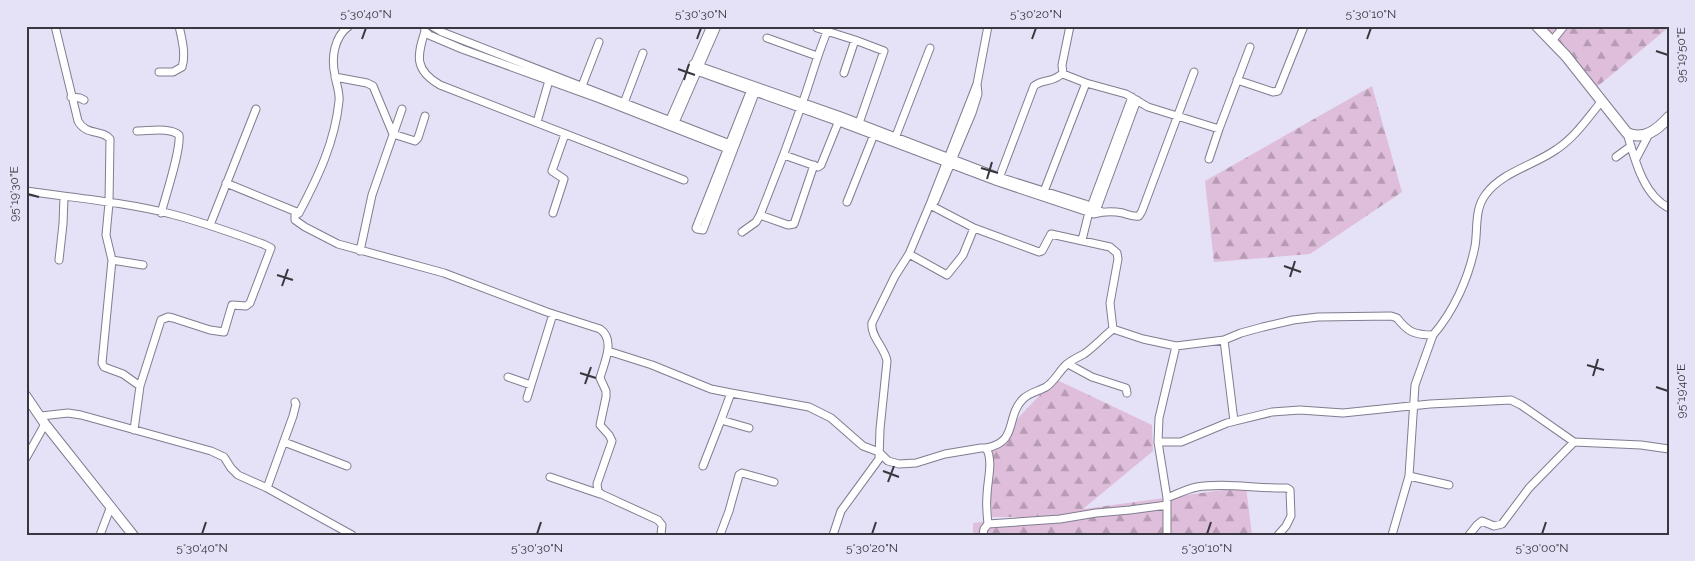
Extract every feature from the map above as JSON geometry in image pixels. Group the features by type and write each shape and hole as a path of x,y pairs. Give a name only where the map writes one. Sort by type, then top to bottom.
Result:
{"main road":[{"path":"1537,26 1566,56 1601,102 1628,133 1634,137 1649,134 1669,117"}],"street":[{"path":"55,26 71,97 81,126 90,131 106,135 110,139 110,202 106,235 112,260 102,363 104,367 122,374 140,386"},
{"path":"159,72 173,72 182,67 184,54 179,26"},
{"path":"349,26 338,38 334,50 333,66 339,101 331,142 314,184 299,213 295,215 295,220 305,228 338,244 444,273 605,332 608,339 608,351 600,378 606,391 606,397 600,425 612,441 597,484 598,491 601,494"},
{"path":"432,26 550,78 731,147"},
{"path":"671,124 712,26"},
{"path":"695,67 717,26"},
{"path":"833,535 841,511 878,461 887,362 885,352 871,329 872,323 908,254 949,161 977,84 988,26"},
{"path":"1063,73 1062,65 1070,26"},
{"path":"1237,80 1273,92 1278,91 1304,26"},
{"path":"1552,41 1564,26"},
{"path":"817,28 884,51 858,126"},
{"path":"425,29 429,35 462,49 550,78 582,86 671,124"},
{"path":"425,29 419,52 419,61 424,73 430,80 684,180"},
{"path":"742,232 756,222 760,215 784,155 817,56 827,32"},
{"path":"766,38 817,56"},
{"path":"844,73 855,40"},
{"path":"582,86 599,42"},
{"path":"1209,159 1218,129 1250,47"},
{"path":"895,140 930,48"},
{"path":"624,103 642,53"},
{"path":"695,67 998,179 1095,211 1118,212 1135,217 1139,216 1142,211 1194,72"},
{"path":"1063,73 1086,83 1135,98 1148,107 1218,129"},
{"path":"998,179 1034,86 1038,83 1056,79 1063,73"},
{"path":"335,77 367,83 373,86 393,134 415,141 418,138 425,116"},
{"path":"537,122 550,78"},
{"path":"1043,194 1086,83"},
{"path":"731,147 702,230 697,230 696,228 755,88"},
{"path":"71,97 84,100"},
{"path":"1082,240 1095,211 1135,98"},
{"path":"1392,535 1409,476 1415,385 1433,335 1450,310 1470,266 1475,243 1478,210 1486,192 1498,182 1557,149 1575,134 1601,102"},
{"path":"210,225 256,109"},
{"path":"360,251 372,195 402,109"},
{"path":"784,155 818,167 840,119"},
{"path":"137,132 168,130 179,135 177,154 162,212"},
{"path":"847,202 875,133"},
{"path":"1628,133 1642,176 1653,196 1669,208"},
{"path":"553,213 564,179 552,171 565,134"},
{"path":"1636,159 1649,134"},
{"path":"1616,156 1631,146"},
{"path":"760,215 788,225 794,224 814,165"},
{"path":"226,183 299,213"},
{"path":"26,191 110,202 162,212 210,225 271,248 250,303 246,306 232,305 224,332 210,330 173,318 162,318 140,386 134,430"},
{"path":"59,260 64,197"},
{"path":"930,205 974,228 1039,252 1042,252 1045,248 1051,234 1110,247 1117,253 1117,267 1110,303 1113,328"},
{"path":"908,254 947,275 963,255 974,228"},
{"path":"112,260 143,265"},
{"path":"527,398 553,314"},
{"path":"1113,328 1143,340 1176,346 1224,340 1241,333 1294,320 1318,317 1391,316 1397,318 1409,331 1433,335"},
{"path":"608,351 652,365 711,389 809,406 831,418 863,446 879,452 888,461 899,464 916,463 945,454 996,446 1005,440 1022,400 1028,395 1046,387 1068,364 1085,353 1113,328"},
{"path":"1224,340 1234,421"},
{"path":"1167,535 1167,501 1158,442 1159,418 1176,346"},
{"path":"1068,364 1092,377 1126,388 1127,393"},
{"path":"508,377 531,385"},
{"path":"703,466 731,393"},
{"path":"26,396 134,535"},
{"path":"1158,442 1181,442 1234,421 1272,412 1343,413 1430,404 1512,400 1574,442 1641,445 1669,449"},
{"path":"267,488 293,416 295,402"},
{"path":"43,420 68,413 81,415 211,451 224,457 238,475 267,488 352,535"},
{"path":"26,458 43,420"},
{"path":"721,420 749,428"},
{"path":"284,442 347,466"},
{"path":"1469,535 1482,521 1494,526 1502,524 1529,488 1574,442"},
{"path":"983,535 988,524 987,494 990,467 989,454 986,448"},
{"path":"720,535 739,475 742,473 774,482"},
{"path":"1409,476 1449,485"},
{"path":"550,477 601,494 658,520 662,525 661,535"},
{"path":"988,524 1060,519 1130,510 1167,501 1195,487 1211,485 1273,489 1287,488 1290,490 1291,516 1286,526 1278,535"},
{"path":"100,535 111,506"}],"green space":[{"path":"1534,26 1669,26 1669,27 1592,91"},
{"path":"1372,86 1402,192 1310,254 1214,262 1205,181"},
{"path":"1055,379 1152,425 1153,451 1083,509 1246,487 1252,535 973,535 973,523 1019,517 992,517 988,450"}]}
